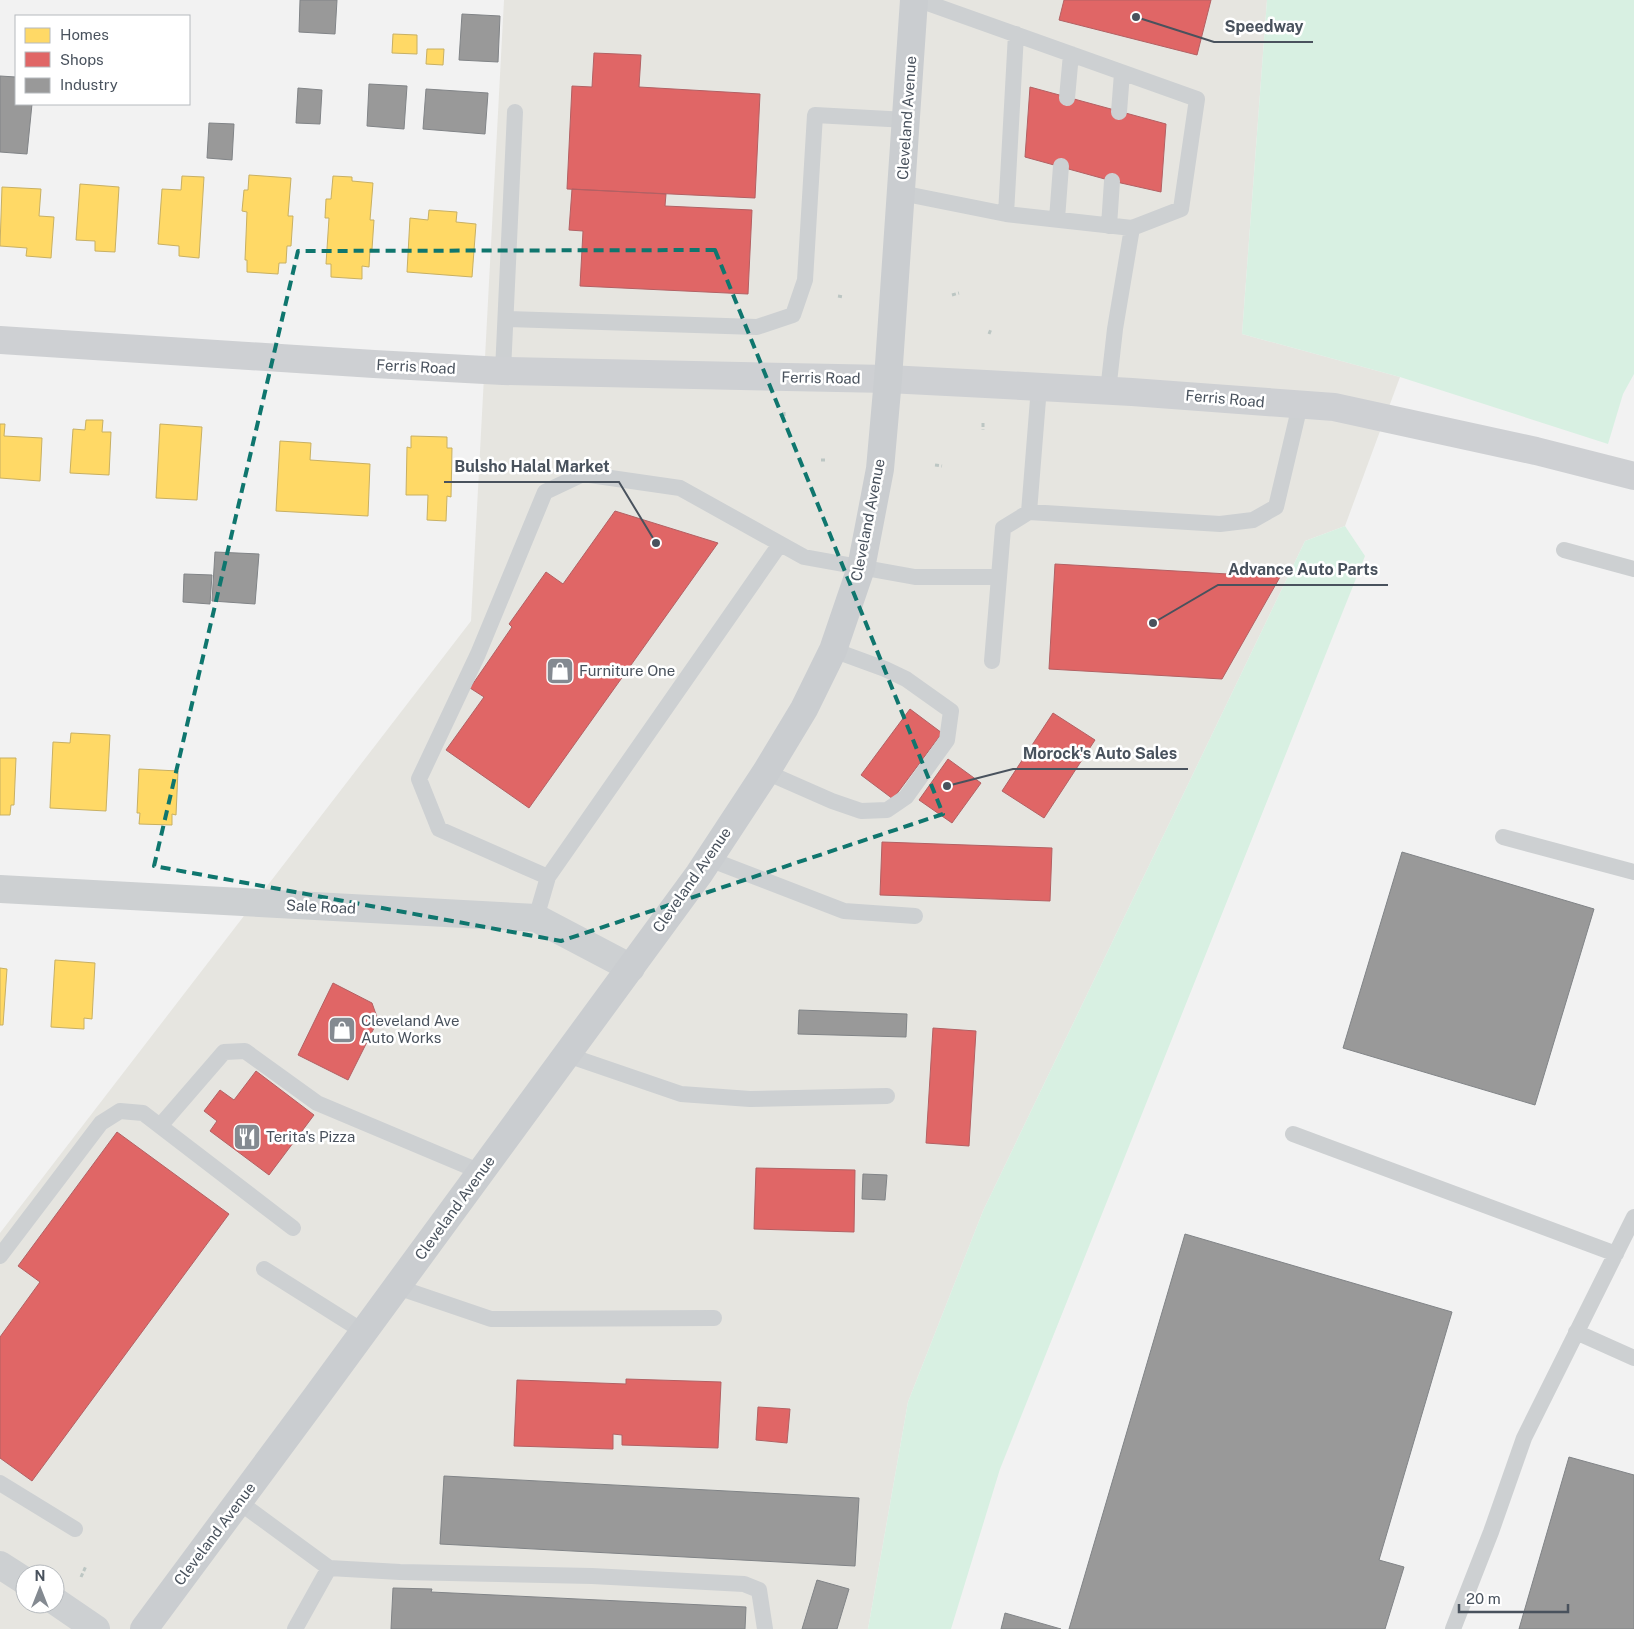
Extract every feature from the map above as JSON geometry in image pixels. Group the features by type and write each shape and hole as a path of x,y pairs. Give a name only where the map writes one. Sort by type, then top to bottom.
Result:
{"main road":[{"name":"Cleveland Avenue","path":"144,1629 364,1332 709,859 766,772 804,709 832,650 861,568 880,469 902,193 914,0"},
{"name":"Ferris Road","path":"0,340 503,371 888,379 1108,390 1300,405 1343,410 1536,450 1634,476"}],"street":[{"name":"Sale Road","path":"0,889 536,918 631,968"},
{"path":"0,1565 15,1575"},
{"path":"65,1608 96,1629"}],"lane":[{"path":"902,193 1006,214 1132,228 1181,209 1197,99 919,0"},
{"path":"1006,214 1016,34"},
{"path":"1067,98 1071,54"},
{"path":"1118,112 1122,73"},
{"path":"503,371 515,112"},
{"path":"506,319 757,327 793,315 805,280 815,115 907,120"},
{"path":"1057,219 1061,166"},
{"path":"1109,226 1112,181"},
{"path":"1108,390 1115,329 1132,228"},
{"path":"1029,512 1039,387"},
{"path":"992,662 1004,528 1029,512 1220,524 1253,520 1276,507 1300,405"},
{"path":"548,877 439,829 419,779 478,654 545,492 583,474 680,488 804,557 915,577 999,577"},
{"path":"536,918 548,877 780,544"},
{"path":"1564,550 1634,569"},
{"path":"766,772 832,802 861,811 886,810 906,797 947,740 951,711 906,679 885,669 832,650"},
{"path":"1503,837 1634,872"},
{"path":"709,859 844,911 914,916"},
{"path":"160,1126 224,1052 245,1051 317,1103 481,1172"},
{"path":"566,1056 681,1094 750,1099 888,1096"},
{"path":"0,1256 101,1123 120,1111 143,1113 293,1228"},
{"path":"1293,1134 1616,1254"},
{"path":"1453,1629 1491,1532 1524,1438 1634,1216"},
{"path":"264,1269 364,1332"},
{"path":"397,1287 491,1319 714,1318"},
{"path":"1576,1332 1634,1358"},
{"path":"0,1482 75,1529"},
{"path":"239,1502 329,1568 400,1572 592,1576 744,1584 759,1590 765,1629"},
{"path":"295,1629 329,1568"}],"path":[{"path":"952,295 959,293"},
{"path":"838,296 844,297"},
{"path":"989,334 991,329"},
{"path":"784,412 784,419"},
{"path":"982,423 982,430"},
{"path":"821,460 827,460"},
{"path":"935,465 942,466"},
{"path":"81,1577 86,1566"}],"highlighted area":[{"path":"715,250 943,814 561,941 154,866 298,251"}],"shaded area":[{"path":"504,0 1267,0 1242,334 1400,377 1345,526 1305,541 983,1211 908,1402 868,1629 0,1629 0,1233 471,621"}],"green space":[{"path":"1267,0 1634,0 1634,374 1623,394 1608,444 1400,377 1242,334"},
{"path":"1345,526 1365,556 1000,1469 951,1629 868,1629 908,1402 983,1211 1305,541"}],"building: Homes":[{"path":"393,34 417,35 417,54 392,53"},
{"path":"427,49 444,49 443,65 426,64"},
{"path":"249,175 291,178 288,216 293,216 291,246 287,246 286,263 279,263 278,274 247,272 247,260 245,260 247,212 242,211 244,190 248,190"},
{"path":"182,176 204,177 199,258 179,256 179,246 158,244 162,189 181,190"},
{"path":"333,176 352,177 352,181 373,183 370,220 374,220 372,249 370,249 369,267 362,266 362,279 331,277 331,264 326,264 329,218 325,218 326,199 331,199"},
{"path":"80,184 119,187 115,252 95,251 95,241 76,240"},
{"path":"2,187 41,189 39,216 54,217 51,258 26,256 27,248 0,246"},
{"path":"429,210 457,212 456,222 476,224 472,277 407,272 410,218 428,220"},
{"path":"86,420 103,420 102,432 111,432 109,475 70,473 73,429 85,430"},
{"path":"0,424 5,424 4,436 42,438 40,481 0,478"},
{"path":"160,424 202,427 197,500 156,498"},
{"path":"411,436 447,437 447,448 452,448 451,497 447,496 446,521 427,520 428,495 406,495 407,447 411,448"},
{"path":"280,441 311,443 310,460 370,464 368,516 276,511"},
{"path":"71,733 110,735 106,811 50,808 53,742 70,743"},
{"path":"0,758 16,758 14,805 11,805 10,815 0,815"},
{"path":"139,769 178,771 176,815 172,814 172,825 139,824 140,813 137,813"},
{"path":"55,960 95,963 92,1019 84,1018 84,1029 51,1027"},
{"path":"0,968 7,969 3,1025 0,1025"}],"building: Shops":[{"path":"1064,0 1211,0 1197,55 1059,20"},
{"path":"594,53 641,55 639,87 760,94 755,198 567,189 572,86 592,87"},
{"path":"1030,87 1166,124 1161,192 1112,181 1025,157"},
{"path":"572,189 666,194 665,206 752,210 748,294 580,286 583,231 569,230"},
{"path":"615,511 718,543 529,808 446,750 484,697 470,688 512,627 509,624 546,572 563,584"},
{"path":"1055,564 1280,577 1222,679 1049,669"},
{"path":"910,709 942,733 893,799 861,775"},
{"path":"1053,713 1095,740 1044,818 1002,791"},
{"path":"948,759 981,783 952,823 919,800"},
{"path":"882,842 1052,848 1050,901 880,895"},
{"path":"333,983 372,1003 378,1020 348,1080 298,1055"},
{"path":"933,1028 976,1031 969,1146 926,1143"},
{"path":"256,1071 314,1115 269,1175 210,1131 217,1121 204,1111 220,1090 234,1100"},
{"path":"117,1132 229,1214 32,1481 0,1458 0,1337 40,1282 18,1266"},
{"path":"756,1168 855,1170 854,1232 754,1229"},
{"path":"626,1379 721,1382 718,1448 622,1445 622,1435 613,1434 613,1449 514,1446 517,1380 626,1384"},
{"path":"758,1407 790,1409 787,1443 756,1440"}],"building: Industry":[{"path":"300,0 337,0 335,34 299,32"},
{"path":"462,14 500,16 498,62 459,60"},
{"path":"0,76 15,77 15,105 32,105 27,154 0,152"},
{"path":"369,84 407,86 404,129 367,126"},
{"path":"298,88 322,90 320,124 296,123"},
{"path":"426,89 488,93 485,134 423,129"},
{"path":"209,123 234,124 232,160 207,158"},
{"path":"215,552 259,554 255,604 212,601"},
{"path":"184,574 212,575 210,604 183,602"},
{"path":"1402,852 1594,909 1535,1105 1343,1048"},
{"path":"799,1010 907,1014 906,1037 798,1034"},
{"path":"863,1174 887,1175 885,1200 862,1199"},
{"path":"1185,1234 1452,1312 1379,1560 1404,1567 1385,1629 1069,1629"},
{"path":"1569,1457 1634,1475 1634,1629 1519,1629"},
{"path":"444,1476 859,1498 855,1566 440,1544"},
{"path":"817,1580 849,1589 837,1629 802,1629"},
{"path":"393,1588 432,1589 431,1592 746,1607 745,1629 391,1629"},
{"path":"1005,1613 1061,1629 1001,1629"}],"place":[{"name":"Speedway","path":"1136,17"},
{"name":"Bulsho Halal Market","path":"656,543"},
{"name":"Advance Auto Parts","path":"1153,623"},
{"name":"Furniture One","path":"560,671"},
{"name":"Morock's Auto Sales","path":"947,786"},
{"name":"Cleveland Ave Auto Works","path":"342,1030"},
{"name":"Terita's Pizza","path":"247,1137"}]}
